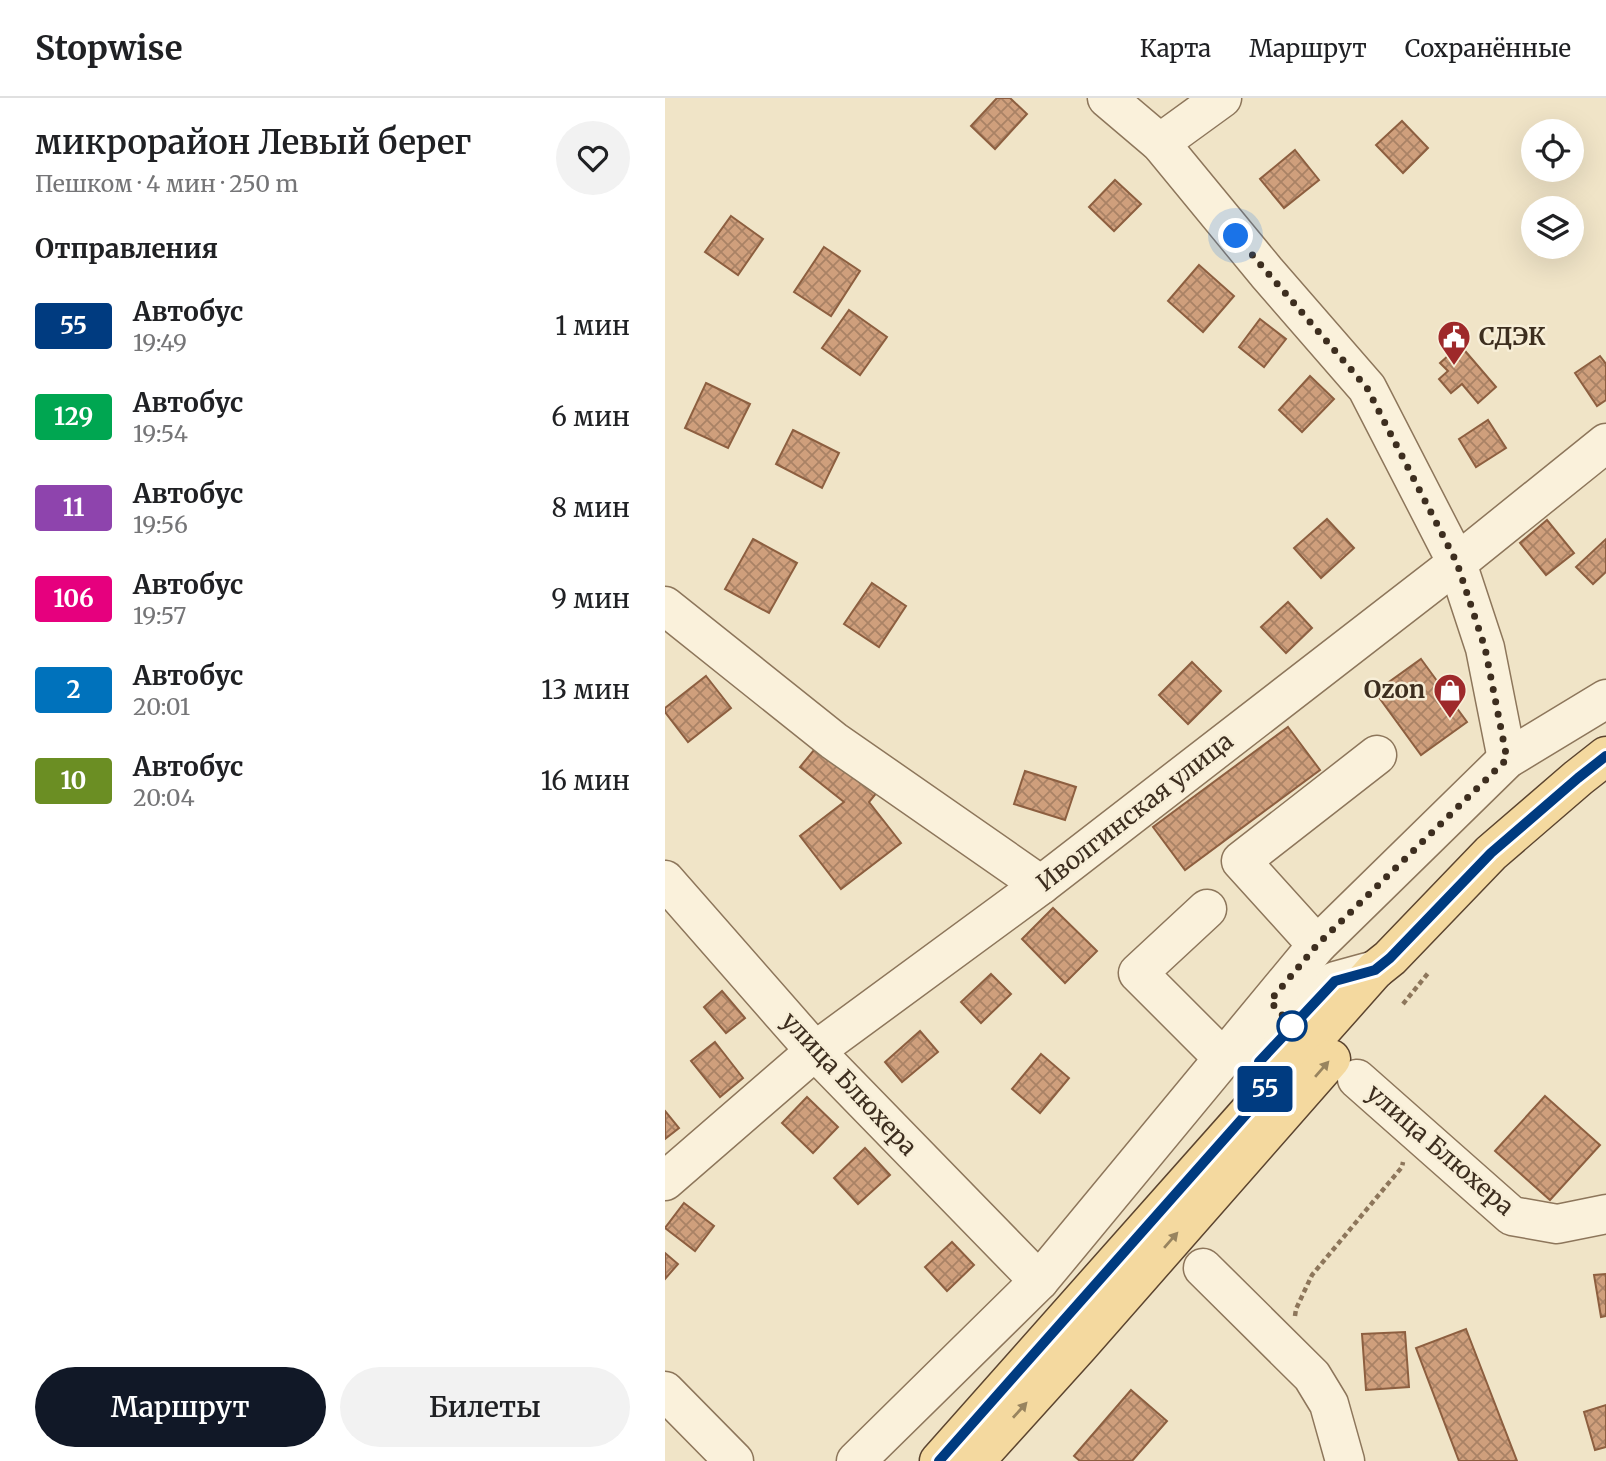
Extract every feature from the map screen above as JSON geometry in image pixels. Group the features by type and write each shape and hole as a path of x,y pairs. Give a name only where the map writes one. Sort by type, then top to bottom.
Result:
{"main road":[{"path":"939,1461 1375,970 1390,958 1491,853 1606,757"},
{"path":"975,1461 1406,974 1506,871 1606,787"}],"street":[{"path":"1107,98 1160,143 1267,273 1367,388 1457,563 1485,648 1507,759"},
{"path":"1160,143 1221,98"},
{"name":"Иволгинская улица","path":"665,1181 815,1051 1041,885 1457,563 1606,443"},
{"path":"665,606 834,741 1041,885"},
{"path":"856,1461 1039,1282 1317,945 1507,759 1606,699"},
{"path":"1317,945 1241,861 1377,755"},
{"name":"улица Блюхера","path":"665,880 815,1051 1039,1282"},
{"path":"1207,909 1138,973 1223,1058"},
{"name":"улица Блюхера","path":"1357,1079 1512,1216 1557,1224 1606,1214"},
{"path":"1203,1268 1312,1376 1329,1404 1345,1461"},
{"path":"665,1391 734,1461"}],"path":[{"path":"1403,1004 1429,972"},
{"path":"1295,1319 1296,1309 1312,1275 1402,1167 1407,1148 1400,1117"}],"building":[{"path":"997,98 1010,98 1027,114 995,149 971,126"},
{"path":"1402,121 1428,148 1403,173 1376,145"},
{"path":"1295,150 1319,180 1284,208 1260,179"},
{"path":"1115,180 1141,204 1114,231 1089,207"},
{"path":"731,216 763,239 738,275 705,252"},
{"path":"824,247 860,271 831,316 794,292"},
{"path":"1199,265 1234,296 1203,332 1168,301"},
{"path":"849,310 887,337 860,375 822,348"},
{"path":"1260,319 1286,339 1264,367 1239,347"},
{"path":"1460,345 1496,387 1478,403 1462,384 1451,393 1439,379 1448,371 1440,363"},
{"path":"1600,356 1606,364 1606,400 1597,406 1575,373"},
{"path":"1310,376 1334,399 1302,432 1279,410"},
{"path":"706,383 750,404 728,448 685,428"},
{"path":"1488,420 1506,448 1476,467 1459,439"},
{"path":"793,430 839,453 822,488 776,464"},
{"path":"1327,519 1354,548 1321,578 1294,548"},
{"path":"1547,520 1574,553 1546,575 1520,543"},
{"path":"753,539 797,563 769,613 725,589"},
{"path":"1606,539 1606,572 1593,584 1576,567"},
{"path":"872,583 906,606 879,647 844,624"},
{"path":"1288,602 1312,628 1286,653 1261,627"},
{"path":"1421,659 1467,722 1421,755 1375,692"},
{"path":"1192,662 1221,691 1188,724 1159,695"},
{"path":"706,676 731,708 688,742 665,712 665,708"},
{"path":"1288,727 1320,770 1185,870 1153,827"},
{"path":"824,738 883,785 869,802 901,843 841,889 800,836 844,802 800,767"},
{"path":"1025,771 1076,787 1065,820 1014,804"},
{"path":"1053,908 1097,951 1065,983 1022,939"},
{"path":"991,974 1011,994 981,1023 961,1002"},
{"path":"722,991 745,1018 726,1033 704,1007"},
{"path":"920,1031 938,1052 902,1082 885,1062"},
{"path":"715,1042 743,1078 720,1097 691,1061"},
{"path":"1041,1054 1069,1078 1040,1113 1012,1089"},
{"path":"1545,1096 1600,1145 1550,1200 1495,1151"},
{"path":"807,1097 838,1127 813,1153 782,1123"},
{"path":"665,1111 679,1128 665,1139"},
{"path":"865,1148 890,1175 858,1204 834,1178"},
{"path":"684,1203 714,1226 695,1251 665,1228"},
{"path":"952,1242 974,1265 947,1291 925,1267"},
{"path":"665,1253 678,1264 665,1279"},
{"path":"1606,1274 1606,1316 1601,1317 1594,1275"},
{"path":"1466,1329 1517,1461 1459,1461 1416,1348"},
{"path":"1405,1332 1409,1387 1366,1390 1362,1334"},
{"path":"1131,1390 1167,1421 1132,1461 1080,1461 1074,1456"},
{"path":"1606,1405 1606,1447 1595,1450 1584,1412"}],"bus line":[{"name":"55","path":"939,1461 1265,1093 1259,1062 1335,981 1375,970 1390,958 1491,853 1606,756"}],"place":[{"name":"СДЭК","path":"1454,367"},
{"name":"Ozon","path":"1450,720"}],"route":[{"path":"1236,236 1367,388 1457,563 1485,648 1507,759 1317,945 1270,1001 1292,1026"}]}
